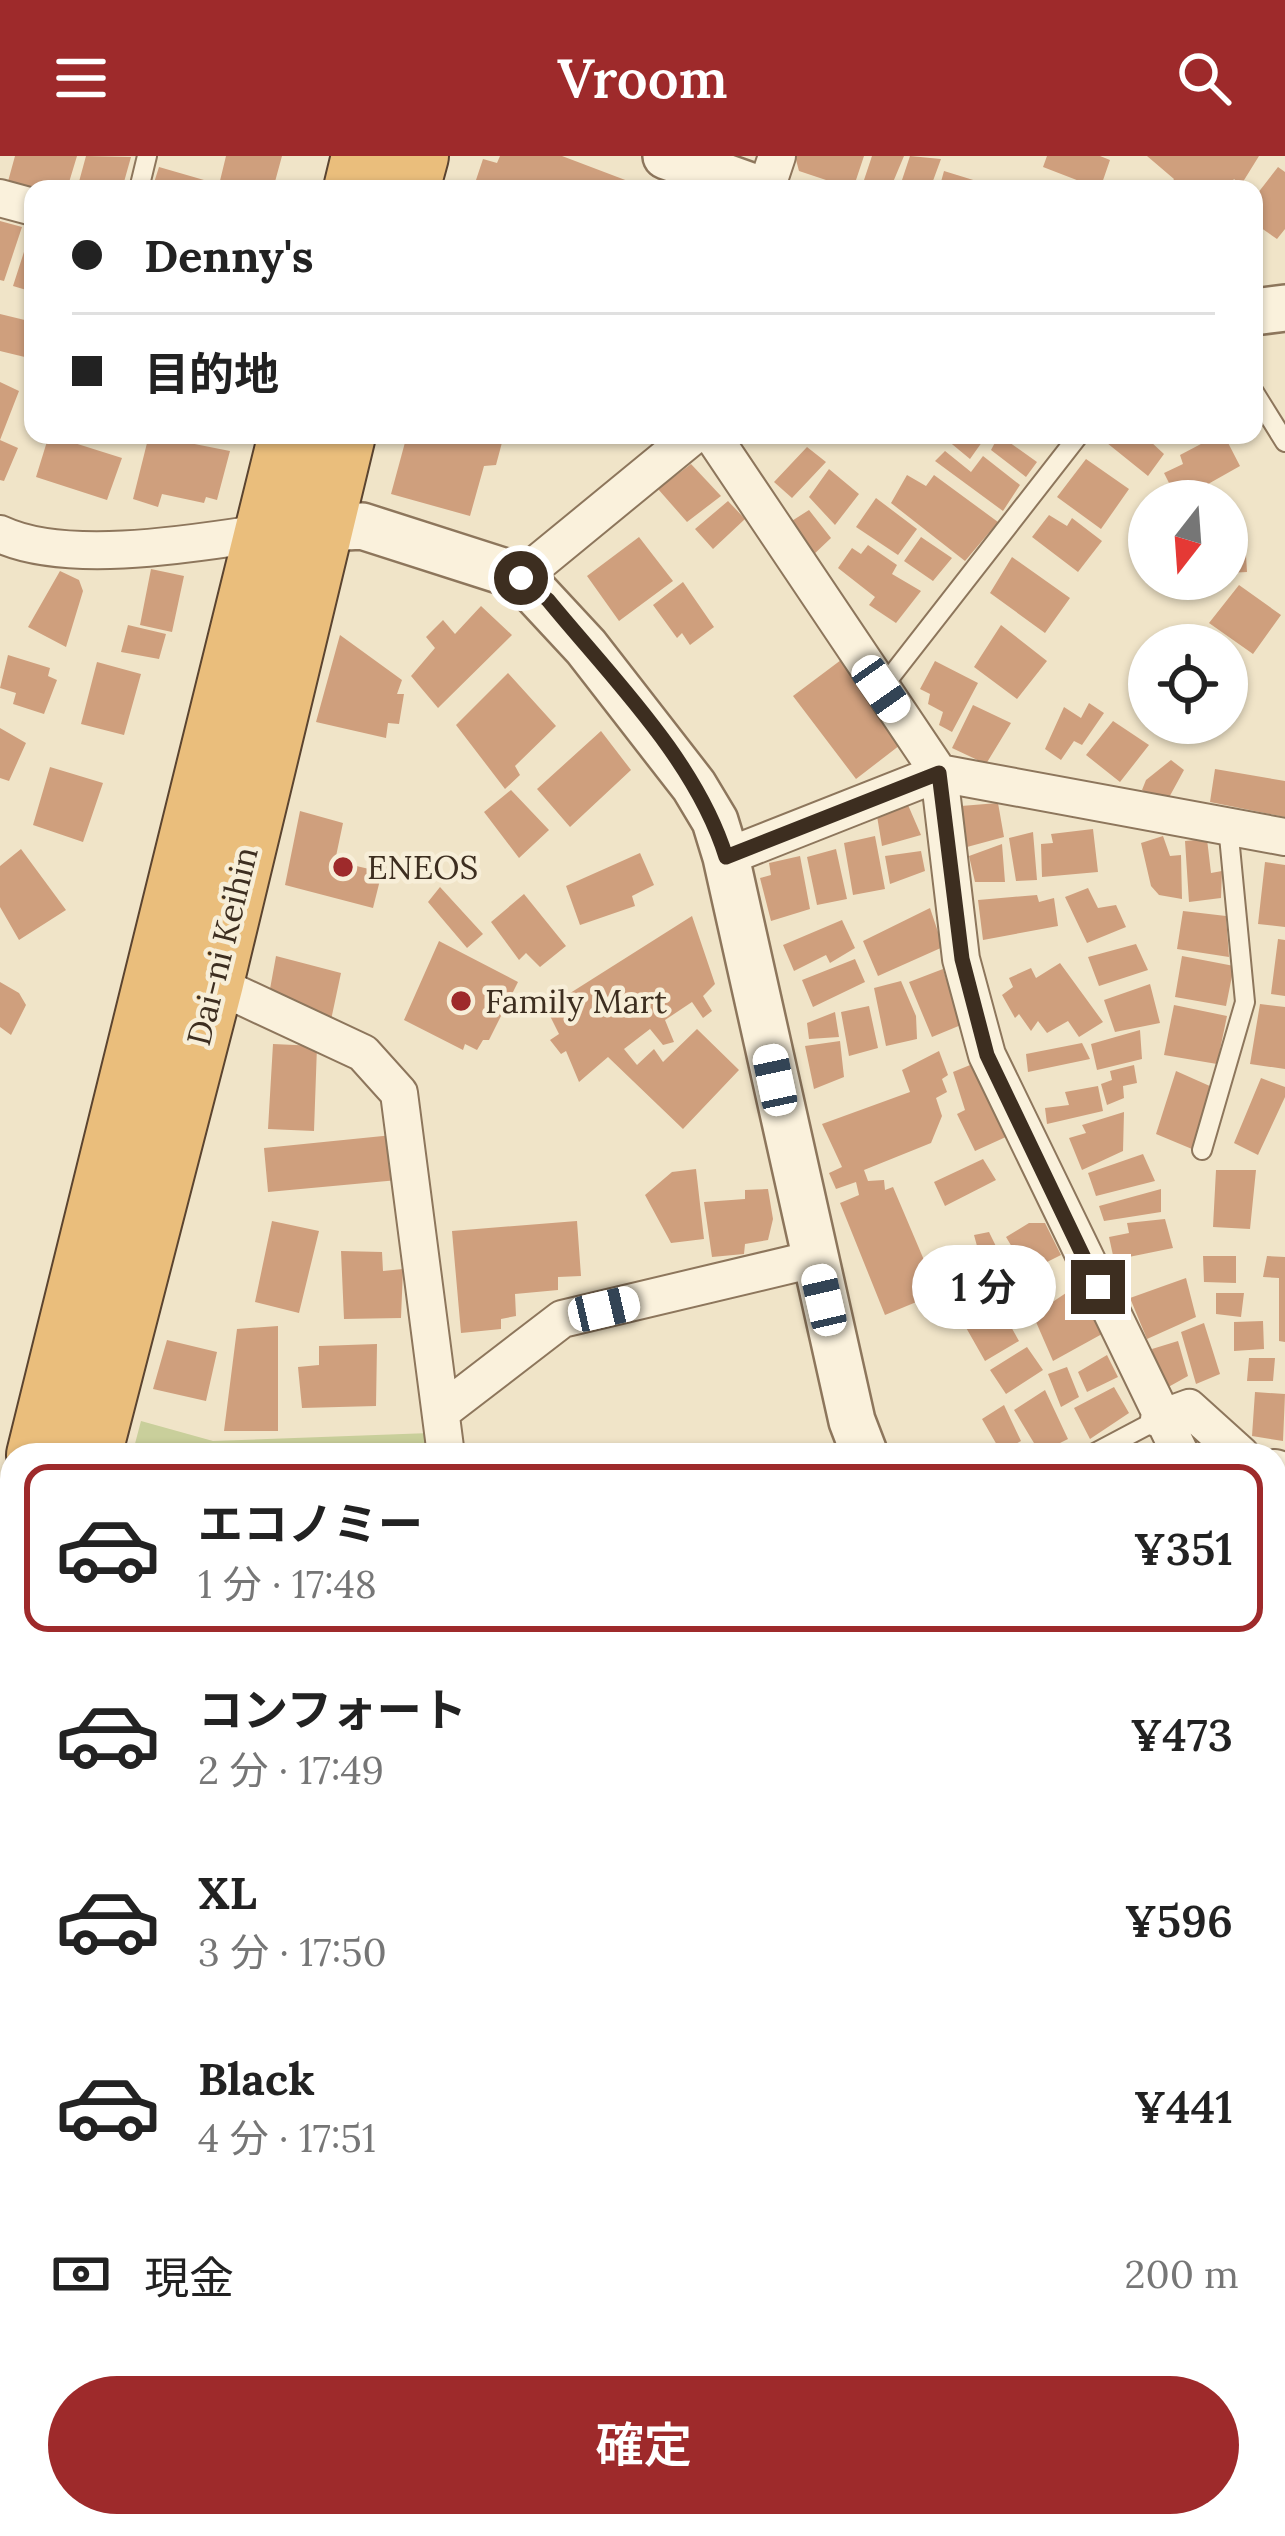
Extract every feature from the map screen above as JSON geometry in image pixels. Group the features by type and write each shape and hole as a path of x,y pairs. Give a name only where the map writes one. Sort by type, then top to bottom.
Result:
{"highway":[{"name":"Dai-ni Keihin","path":"94,1443 213,983 292,530 289,444"},
{"name":"Dai-ni Keihin","path":"40,1443 292,530 340,444"}],"street":[{"path":"666,156 737,180"},
{"path":"521,578 683,444"},
{"path":"718,444 939,773 962,959 987,1055 1173,1443"},
{"path":"0,534 28,547 77,548 362,526 521,578 548,600 694,786 715,821 851,1421 860,1443"},
{"path":"726,857 939,773 1285,837"},
{"path":"213,983 363,1053 399,1093 445,1443"},
{"path":"441,1412 562,1319 814,1259"},
{"path":"1159,1419 1189,1408 1228,1443"}],"lane":[{"path":"1263,407 1285,442"},
{"path":"881,689 1072,444"},
{"path":"1202,1150 1245,1002 1228,826"},
{"path":"1114,1443 1159,1419"}],"green space":[{"path":"141,1421 213,1441 430,1433 432,1443 135,1443"}],"building":[{"path":"15,156 77,156 70,180 24,180 24,186 7,185"},
{"path":"86,156 131,157 125,180 79,180"},
{"path":"226,156 282,156 275,180 220,180"},
{"path":"500,156 562,156 625,180 476,180 483,159 497,163"},
{"path":"795,156 864,156 856,180 826,180 799,171"},
{"path":"872,156 904,156 894,180 864,180"},
{"path":"910,156 941,159 933,180 902,180"},
{"path":"1047,156 1110,160 1103,180 1077,180 1043,167"},
{"path":"1147,156 1259,156 1244,180 1174,179"},
{"path":"159,167 204,180 155,180"},
{"path":"1278,167 1285,172 1285,229 1277,239 1263,229 1263,186"},
{"path":"944,171 973,180 942,180"},
{"path":"0,221 22,227 4,281 0,280"},
{"path":"24,252 24,289 13,286"},
{"path":"0,314 24,320 24,357 0,351"},
{"path":"0,382 19,391 0,440"},
{"path":"0,440 18,448 4,481 0,480"},
{"path":"46,444 78,444 122,458 107,500 36,477"},
{"path":"147,444 195,444 230,451 217,500 206,497 204,503 162,494 158,507 133,499"},
{"path":"405,444 502,444 496,465 484,466 470,516 391,494"},
{"path":"952,444 981,444 970,459"},
{"path":"994,444 1012,444 1037,462 1026,477 991,450"},
{"path":"1108,444 1153,444 1164,454 1148,476"},
{"path":"1201,444 1229,444 1240,466 1215,480 1168,480 1164,473 1183,464 1180,455"},
{"path":"807,447 826,462 792,498 774,482"},
{"path":"945,451 971,472 983,456 1020,485 1003,511 935,461"},
{"path":"1086,459 1128,488 1101,529 1057,497"},
{"path":"691,464 721,496 687,522 658,489"},
{"path":"829,469 859,494 835,525 809,497"},
{"path":"907,475 926,486 934,475 998,522 965,561 891,503"},
{"path":"876,498 917,529 898,555 856,527"},
{"path":"728,501 745,519 713,549 695,529"},
{"path":"809,510 831,538 811,557 787,524"},
{"path":"1049,515 1067,526 1072,518 1102,541 1078,572 1032,537"},
{"path":"639,537 673,581 619,621 587,576"},
{"path":"921,537 952,558 933,581 904,561"},
{"path":"868,545 897,565 892,574 921,591 896,623 869,605 875,597 838,568 852,548 861,554"},
{"path":"1012,557 1070,598 1045,633 990,593"},
{"path":"151,569 184,576 172,632 140,625"},
{"path":"60,571 79,580 83,591 66,647 28,627"},
{"path":"683,582 714,627 690,645 682,633 677,638 653,605"},
{"path":"1248,591 1281,615 1253,654 1248,650 1248,624 1209,623 1227,600 1248,600"},
{"path":"481,606 512,635 438,708 411,676 435,648 426,637 443,620 455,634"},
{"path":"128,625 166,634 159,659 121,652"},
{"path":"1001,625 1047,661 1017,699 974,667"},
{"path":"340,635 402,680 397,694 404,694 399,724 388,723 386,738 316,722"},
{"path":"8,655 50,668 48,676 57,680 44,714 13,704 16,693 0,688"},
{"path":"841,660 904,742 856,779 793,696"},
{"path":"935,661 978,683 952,732 939,725 943,712 928,704 930,694 920,689"},
{"path":"97,662 141,674 124,735 81,724"},
{"path":"508,673 556,726 515,766 520,775 505,789 456,725"},
{"path":"1089,703 1104,713 1082,745 1074,741 1061,760 1045,749 1064,707 1081,718"},
{"path":"973,705 1011,723 986,764 952,748"},
{"path":"1113,721 1128,731 1128,744 1149,745 1120,782 1086,755"},
{"path":"0,728 26,743 9,781 0,778"},
{"path":"601,731 631,770 570,827 537,789"},
{"path":"1171,760 1184,770 1166,803 1142,790 1146,780"},
{"path":"50,767 103,783 83,842 33,825"},
{"path":"1215,769 1285,781 1285,817 1210,802"},
{"path":"511,790 549,830 519,858 484,812"},
{"path":"998,803 1004,837 967,847 961,806"},
{"path":"908,805 921,835 882,846 877,816"},
{"path":"300,811 343,823 335,861 382,872 373,908 285,885"},
{"path":"1093,829 1098,872 1042,877 1041,844 1053,843 1051,834"},
{"path":"1033,832 1037,880 1016,881 1009,838"},
{"path":"875,836 885,889 853,895 844,843"},
{"path":"1163,836 1170,856 1181,855 1182,899 1159,895 1151,886 1141,843"},
{"path":"1207,839 1211,873 1222,871 1221,898 1189,902 1185,841"},
{"path":"1002,844 1005,882 975,882 969,856"},
{"path":"21,849 66,910 19,940 0,907 0,866"},
{"path":"836,849 847,899 817,905 807,857"},
{"path":"921,851 925,871 890,884 885,856"},
{"path":"640,853 654,885 632,896 635,906 580,925 566,886"},
{"path":"800,856 810,909 771,921 760,878 771,875 769,863"},
{"path":"1265,862 1285,865 1285,927 1258,924"},
{"path":"440,887 483,934 467,948 428,902"},
{"path":"1088,888 1098,908 1116,905 1126,927 1087,943 1065,897"},
{"path":"524,894 566,946 540,967 526,953 519,960 491,922"},
{"path":"1037,895 1039,902 1054,898 1058,926 983,940 978,900"},
{"path":"930,908 943,947 878,976 863,941"},
{"path":"1183,911 1226,916 1229,957 1177,949"},
{"path":"692,916 715,984 703,996 712,1011 703,1018 692,1002 665,1020 674,1042 663,1045 650,1029 624,1049 637,1065 654,1049 663,1062 697,1029 739,1070 683,1129 608,1057 579,1082 566,1051 561,1054 550,1040 559,1034 550,1016 556,1002"},
{"path":"842,920 855,948 830,963 826,955 794,971 783,945"},
{"path":"1278,939 1285,940 1285,996 1271,994"},
{"name":"Family Mart","path":"439,941 518,982 489,1040 483,1040 477,1050 465,1044 463,1050 404,1020"},
{"path":"1136,944 1148,970 1099,986 1088,957"},
{"path":"276,956 341,973 331,1020 270,989"},
{"path":"1182,956 1234,966 1226,1006 1175,997"},
{"path":"855,959 865,982 813,1007 802,980"},
{"path":"1060,963 1103,1022 1079,1037 1068,1021 1047,1033 1038,1021 1031,1031 1019,1014 1015,1018 1002,995 1013,987 1009,978 1031,968 1036,978"},
{"path":"943,969 961,1025 932,1037 909,982"},
{"path":"901,981 916,1016 917,1039 886,1046 874,988"},
{"path":"0,982 19,993 26,1005 11,1035 0,1027"},
{"path":"1150,984 1160,1023 1115,1032 1104,1000"},
{"path":"1260,1004 1285,1007 1285,1069 1250,1064"},
{"path":"1174,1005 1227,1016 1217,1064 1164,1055"},
{"path":"869,1006 878,1048 849,1056 841,1012"},
{"path":"835,1012 839,1037 809,1039 807,1023"},
{"path":"1140,1030 1142,1059 1097,1070 1091,1044"},
{"path":"840,1041 844,1077 814,1089 805,1046"},
{"path":"1082,1043 1090,1059 1028,1072 1026,1054"},
{"path":"273,1044 317,1046 314,1131 268,1129"},
{"path":"939,1051 948,1075 942,1079 947,1092 936,1098 942,1116 931,1143 864,1170 868,1181 884,1180 885,1190 893,1187 938,1293 885,1315 840,1203 859,1195 856,1182 836,1189 829,1173 842,1167 822,1124 910,1092 902,1070"},
{"path":"980,1061 1008,1136 975,1151 957,1114 965,1110 953,1072"},
{"path":"1134,1065 1137,1083 1123,1086 1124,1098 1107,1105 1101,1084 1112,1080 1110,1071"},
{"path":"1176,1071 1212,1087 1192,1149 1156,1134"},
{"path":"1261,1078 1285,1087 1285,1097 1258,1155 1234,1143"},
{"path":"1098,1086 1103,1111 1047,1124 1045,1108 1069,1105 1065,1092"},
{"path":"1124,1112 1123,1151 1082,1170 1069,1138 1086,1133 1082,1125"},
{"path":"393,1135 398,1180 268,1192 264,1148"},
{"path":"1143,1154 1155,1181 1096,1196 1088,1173"},
{"path":"983,1159 996,1180 945,1206 934,1182"},
{"path":"696,1169 704,1239 671,1243 645,1195 672,1172"},
{"path":"1216,1170 1256,1170 1250,1229 1213,1227"},
{"path":"768,1189 773,1219 768,1240 745,1244 744,1254 712,1257 704,1202 745,1199 745,1190"},
{"path":"1161,1189 1161,1212 1104,1221 1099,1206"},
{"path":"1165,1219 1173,1248 1114,1260 1109,1237 1129,1233 1127,1223"},
{"path":"272,1221 319,1231 299,1313 255,1302"},
{"path":"577,1221 581,1276 558,1277 558,1290 515,1294 516,1316 501,1319 501,1329 461,1333 452,1231"},
{"path":"1029,1223 1045,1223 1061,1255 1027,1272 1006,1237"},
{"path":"989,1232 1012,1279 974,1298 955,1257 977,1246 974,1235"},
{"path":"341,1251 382,1252 383,1271 403,1269 401,1318 344,1319"},
{"path":"1203,1256 1236,1256 1236,1283 1204,1282"},
{"path":"1267,1256 1285,1257 1285,1342 1279,1341 1279,1278 1263,1277"},
{"path":"1186,1278 1196,1317 1147,1339 1130,1298"},
{"path":"1066,1293 1070,1302 1087,1293 1102,1334 1053,1361 1033,1315"},
{"path":"1216,1293 1244,1293 1241,1317 1216,1314"},
{"path":"995,1298 1019,1341 985,1361 960,1317"},
{"path":"1263,1321 1264,1349 1234,1351 1234,1322"},
{"path":"1204,1323 1220,1374 1196,1384 1181,1332"},
{"path":"278,1326 278,1431 224,1431 237,1329"},
{"path":"167,1340 217,1352 206,1401 153,1389"},
{"path":"1178,1341 1188,1376 1163,1390 1152,1349"},
{"path":"377,1344 376,1406 302,1408 298,1367 319,1365 319,1346"},
{"path":"1027,1347 1043,1370 1006,1394 990,1370"},
{"path":"1107,1355 1118,1377 1087,1392 1078,1372"},
{"path":"1249,1358 1275,1358 1273,1381 1247,1381"},
{"path":"1067,1367 1079,1397 1061,1407 1048,1374"},
{"path":"1114,1387 1129,1413 1090,1439 1074,1408"},
{"path":"1045,1390 1068,1439 1034,1443 1014,1410"},
{"path":"1255,1392 1285,1394 1283,1441 1252,1436"},
{"path":"1004,1405 1021,1441 996,1443 982,1419"}],"place":[{"name":"ENEOS","path":"343,867"},
{"name":"Family Mart","path":"461,1001"}],"route":[{"path":"521,578 548,600 694,786 715,821 726,857 939,773 962,959 987,1055 1098,1287"}]}
